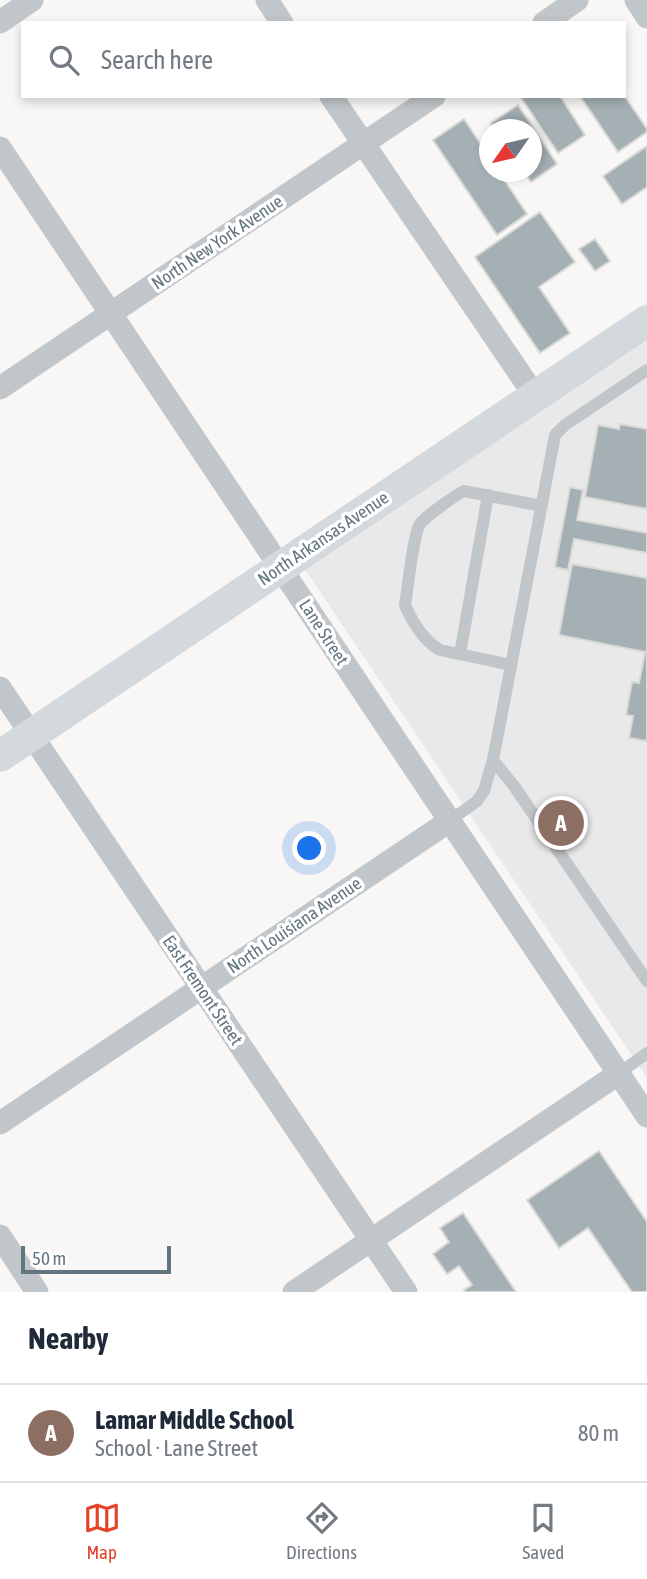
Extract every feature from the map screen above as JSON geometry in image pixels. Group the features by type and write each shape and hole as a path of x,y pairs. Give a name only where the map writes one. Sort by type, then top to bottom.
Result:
{"main road":[{"name":"North Arkansas Avenue","path":"0,756 647,321"}],"street":[{"path":"0,22 32,0"},
{"path":"267,0 281,21"},
{"path":"547,21 578,0"},
{"path":"636,0 647,17"},
{"path":"332,98 535,396"},
{"name":"North New York Avenue","path":"0,388 431,98"},
{"name":"Lane Street","path":"0,149 647,1116"},
{"name":"East Fremont Street","path":"0,688 406,1292"},
{"name":"North Louisiana Avenue","path":"0,1123 448,822"},
{"path":"294,1292 618,1074"},
{"path":"0,1236 37,1292"}],"lane":[{"path":"448,822 477,801 484,791 494,760 555,435 565,425 647,370"},
{"path":"511,665 440,650 430,645 405,604 416,535 420,524 464,491 542,506"},
{"path":"460,654 488,495"},
{"path":"494,760 647,981"},
{"path":"618,1074 647,1053"}],"shaded area":[{"path":"647,341 647,1078 304,568"}],"building":[{"path":"521,98 561,98 585,135 558,153 542,129 542,119 535,119"},
{"path":"581,98 626,98 647,132 618,152"},
{"path":"518,105 527,119 497,119"},
{"path":"464,119 479,142 479,182 506,182 527,214 497,235 433,140"},
{"path":"542,141 557,164 542,174"},
{"path":"647,146 647,187 622,204 603,176"},
{"path":"540,212 575,262 539,287 570,333 540,353 475,257"},
{"path":"595,239 610,261 595,271 579,249"},
{"path":"620,424 647,429 647,509 585,497 598,425 619,429"},
{"path":"570,487 583,490 577,520 647,533 647,553 574,539 568,570 555,567"},
{"path":"572,564 647,578 647,741 629,738 633,716 626,715 632,682 639,683 645,652 559,635"},
{"path":"599,1151 647,1222 647,1292 632,1292 588,1228 559,1248 527,1200"},
{"path":"463,1213 516,1292 466,1292 464,1290 472,1285 459,1266 447,1274 433,1254 449,1242 440,1228"}],"place":[{"name":"Lamar Middle School","path":"561,823"}]}
